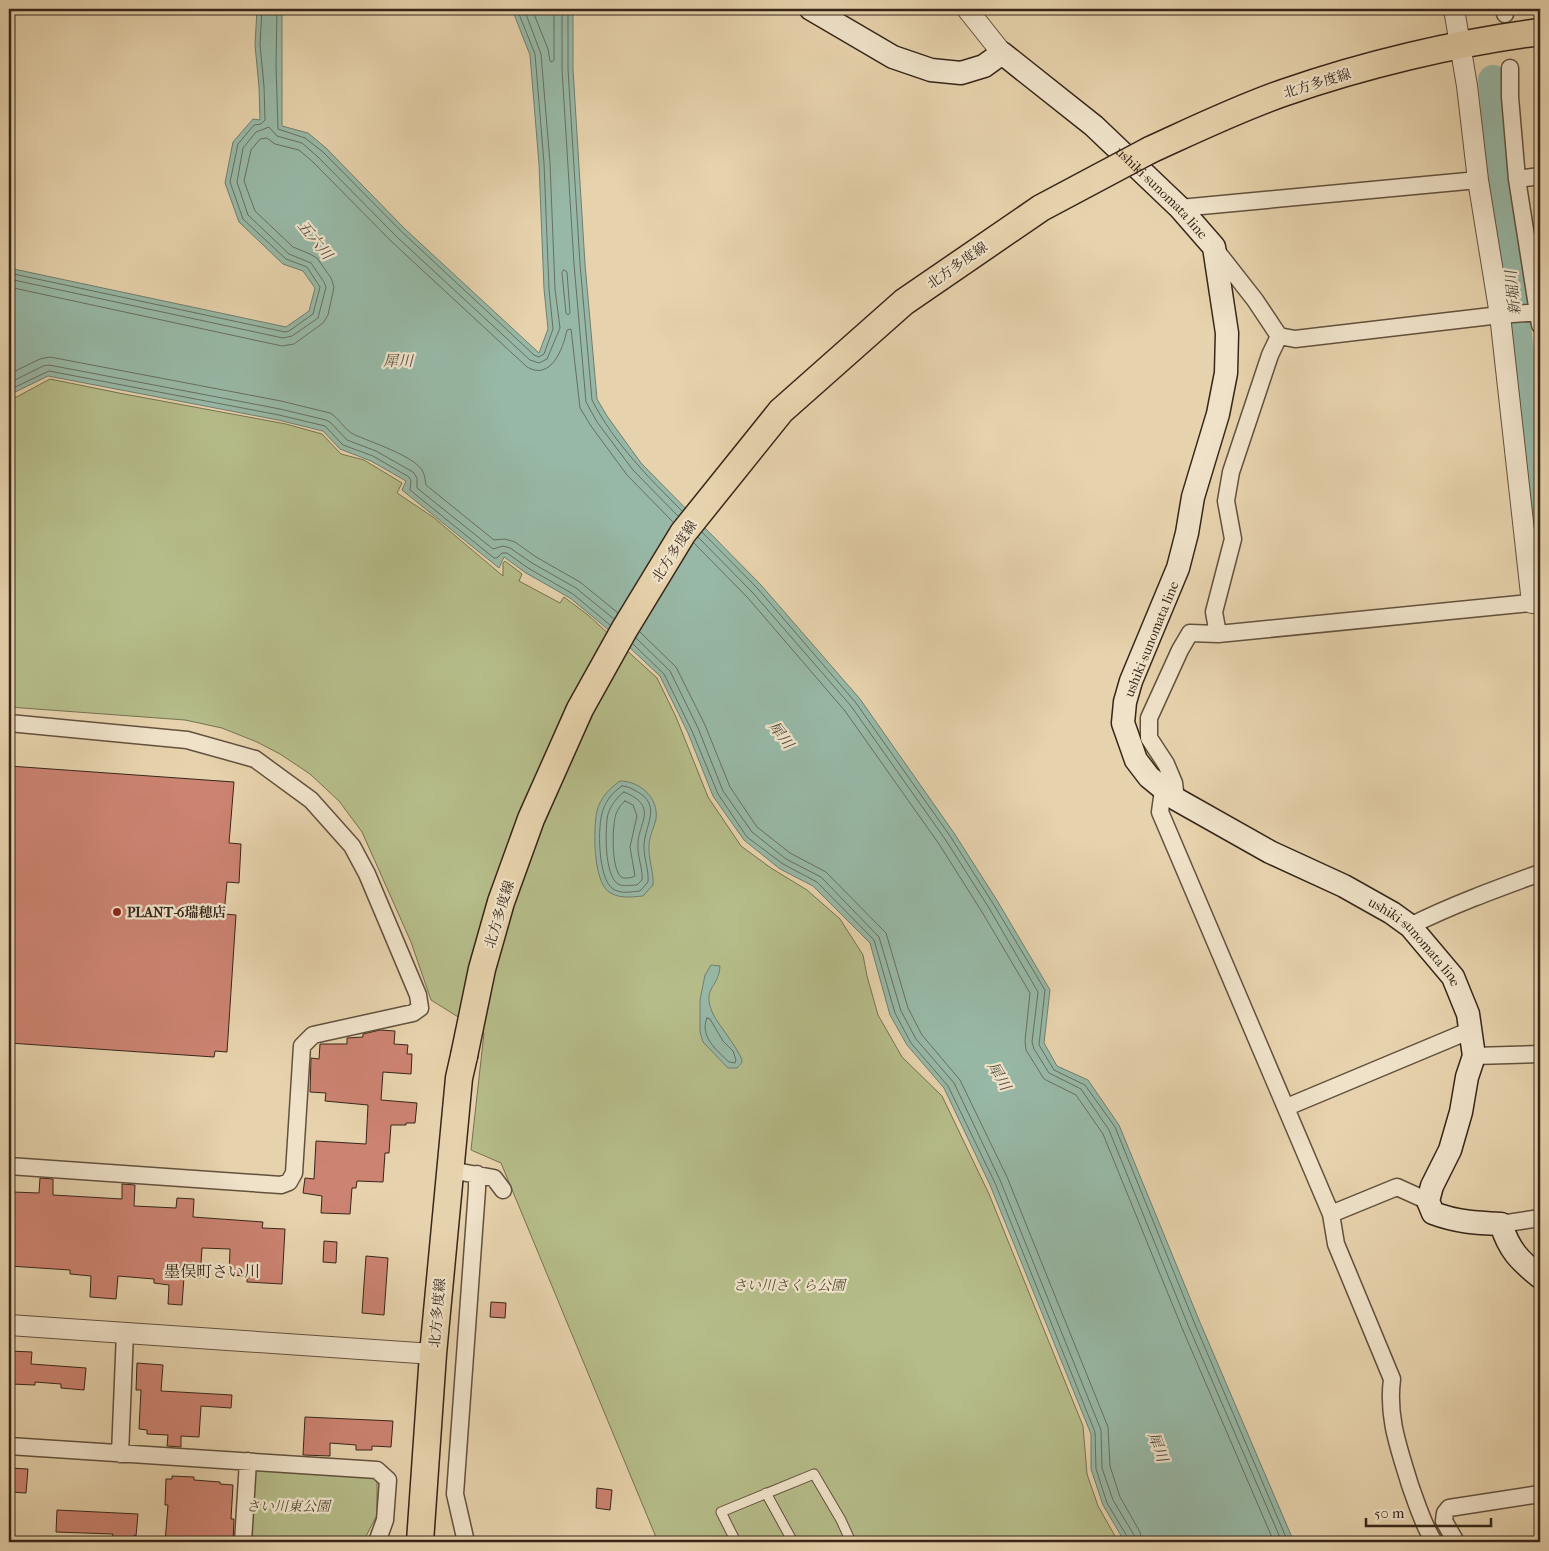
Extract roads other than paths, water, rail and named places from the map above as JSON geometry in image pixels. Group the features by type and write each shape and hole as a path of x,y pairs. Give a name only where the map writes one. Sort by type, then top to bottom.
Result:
{"main road":[{"path":"811,9 894,57 931,70 960,73 984,66 1002,53"},
{"name":"北方多度線","path":"420,1542 433,1354 459,1078 482,969 501,902 531,819 580,709 624,630 683,533 781,411 904,302 1041,208 1150,150 1207,124 1281,94 1335,76 1461,46 1540,32"},
{"name":"ushiki-sunomata line","path":"1002,53 1094,126 1180,208 1214,247 1227,333 1226,373 1218,414 1192,497 1187,532 1178,568 1131,681 1125,702 1123,723 1136,760 1149,777 1169,794 1270,852 1344,886 1410,926 1453,977 1468,1014 1474,1056 1467,1077 1461,1112 1450,1150 1432,1186 1428,1201"},
{"path":"1428,1201 1433,1213 1451,1220 1501,1224 1506,1241 1517,1258 1540,1277"}],"street":[{"path":"967,9 1002,53"},
{"path":"1434,1542 1416,1503 1393,1431 1390,1394 1392,1379 1336,1244 1331,1214 1160,812 1174,783 1166,764 1150,738 1149,718 1180,650 1190,633 1218,634 1536,603 1504,315 1478,180 1461,46 1454,9"},
{"path":"1214,247 1255,300 1279,336 1295,339 1504,315 1537,316 1517,178 1510,97 1510,68"},
{"path":"1517,178 1540,176"},
{"path":"1180,208 1478,180"},
{"path":"1218,634 1214,612 1232,539 1226,501 1231,472 1270,355 1279,336"},
{"path":"9,723 187,740 256,759 311,800 352,846 367,874 411,978 418,995 420,1008 413,1013 313,1035 302,1046 294,1173 289,1182 280,1185 9,1166"},
{"path":"1410,926 1435,913 1491,890 1540,873"},
{"path":"1287,1107 1471,1030"},
{"path":"1474,1056 1540,1054"},
{"path":"450,1170 494,1178 503,1190"},
{"path":"466,1542 455,1494 477,1174"},
{"path":"1331,1214 1396,1188 1428,1201"},
{"path":"1501,1224 1540,1218"},
{"path":"9,1325 433,1354"},
{"path":"120,1454 125,1332"},
{"path":"9,1446 377,1470 388,1480 385,1520 377,1542"},
{"path":"243,1542 248,1461"},
{"path":"1456,1542 1444,1520 1445,1512 1449,1508 1540,1494"}],"lane":[{"path":"736,1542 721,1512 814,1474 841,1520 850,1542"},
{"path":"766,1493 793,1542"}],"water":[{"name":"犀川","path":"257,9 282,9 282,126 308,133 326,148 405,229 539,353 548,329 544,289 539,164 530,55 512,9 573,9 573,69 585,264 597,399 641,463 761,585 860,699 954,833 998,902 1050,990 1044,1043 1057,1066 1088,1080 1119,1125 1199,1320 1294,1542 1125,1542 1103,1505 1091,1469 1091,1434 990,1185 944,1088 907,1045 890,1015 870,943 813,886 780,869 744,840 713,796 688,733 660,676 628,646 570,598 526,573 504,557 499,568 402,490 406,481 371,461 340,449 323,431 278,420 48,376 9,395 9,268 286,327 309,311 315,288 303,271 283,264 239,222 225,183 233,142 253,119 260,120 255,45"},
{"path":"620,781 634,784 647,792 656,811 656,819 649,846 653,885 643,896 621,897 609,892 604,886 597,866 595,829 597,811 600,802 606,794"},
{"path":"711,965 720,966 719,974 709,994 710,1006 714,1016 741,1058 742,1062 737,1068 728,1068 703,1042 700,1032 700,1000 705,975"}],"waterway":[{"name":"新堀川","path":"1493,80 1519,356 1540,505"}],"place":[{"name":"PLANT-6瑞穂店","path":"117,912"}],"district":[{"name":"墨俣町さい川","path":"212,1271"}],"water label":[{"name":"五六川","path":"315,240"}],"park label":[{"name":"さい川さくら公園","path":"789,1285"},
{"name":"さい川東公園","path":"288,1506"}]}
